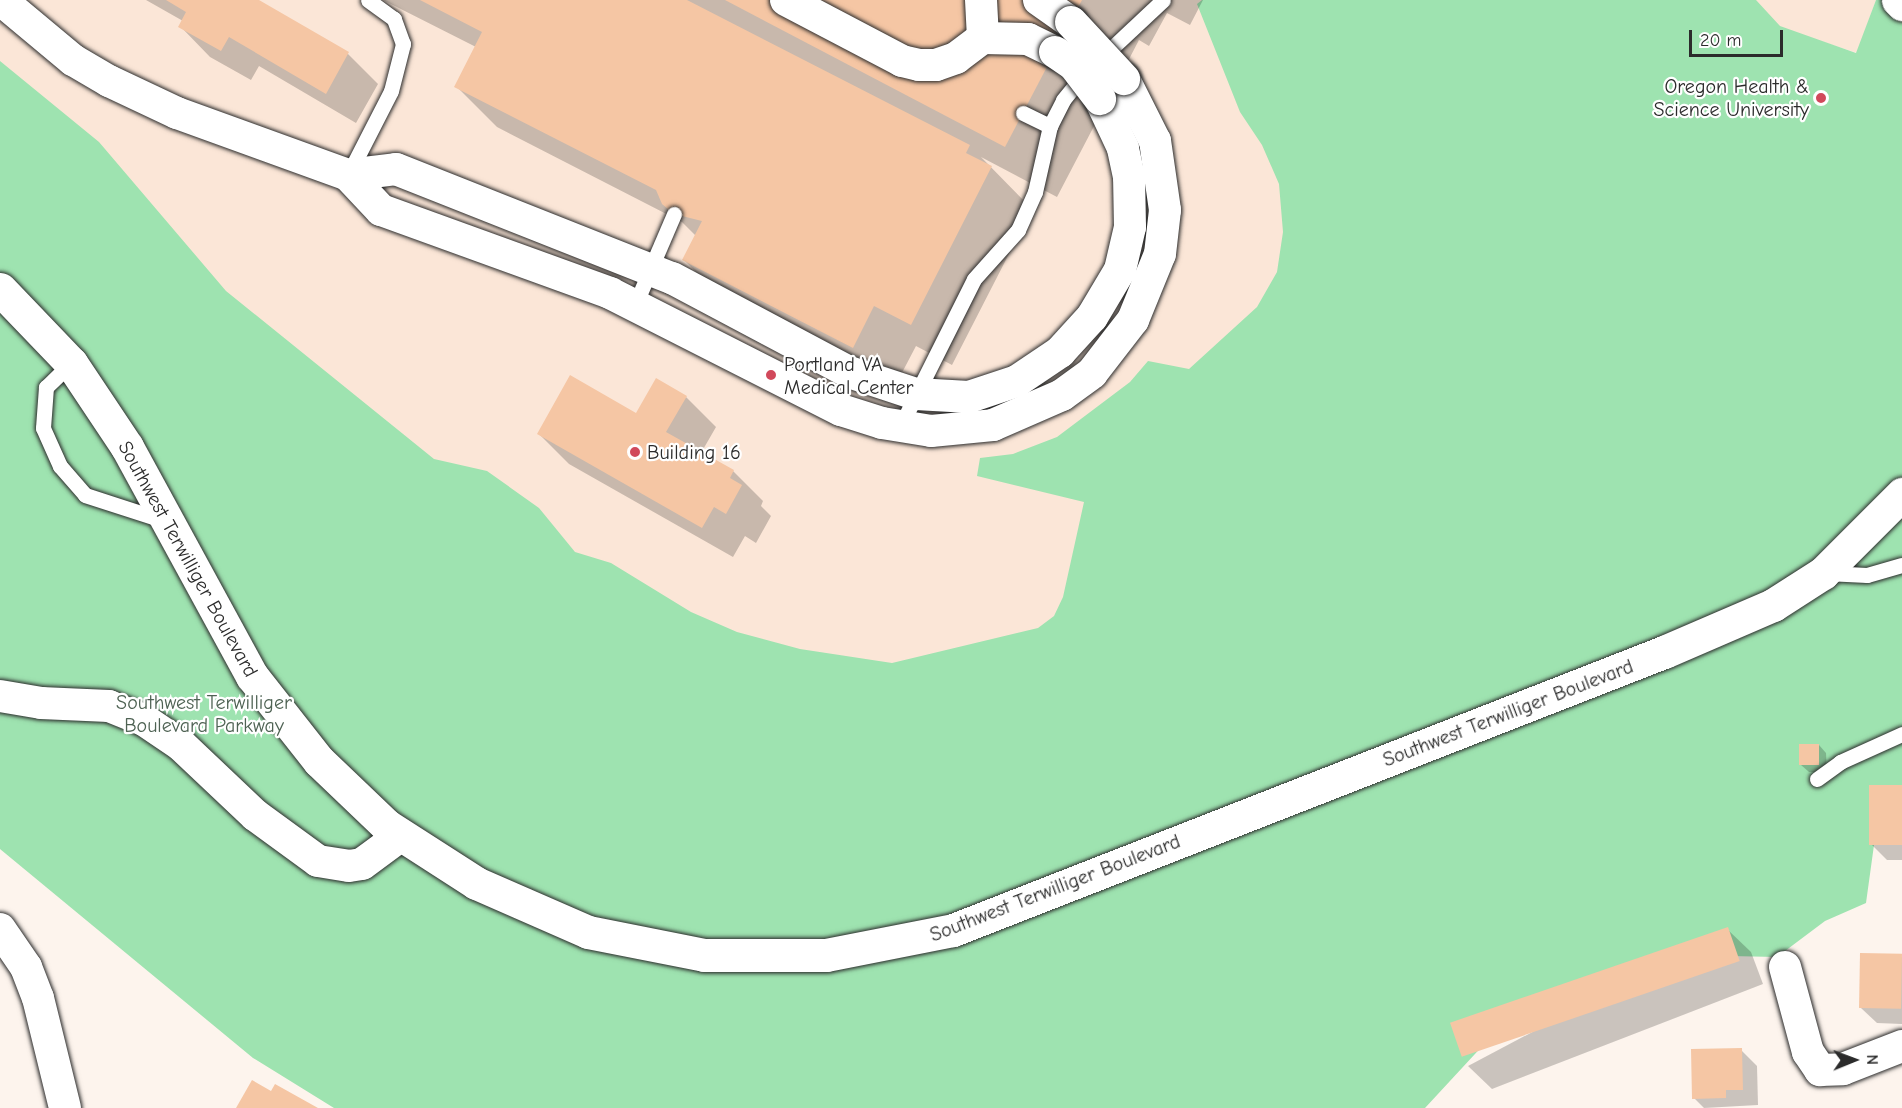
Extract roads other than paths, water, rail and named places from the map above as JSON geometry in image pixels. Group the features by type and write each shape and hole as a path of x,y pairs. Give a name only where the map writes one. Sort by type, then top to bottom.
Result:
{"main road":[{"path":"1898,0 1902,4"},
{"name":"Southwest Terwilliger Boulevard","path":"0,289 70,363 128,447 252,676 319,761 400,836 476,883 588,932 653,947 704,955 770,957 826,955 918,940 953,930 1664,652 1773,605 1823,573 1902,494"}],"street":[{"path":"2,0 73,60 110,81 177,113 348,175 381,210 635,305 841,410 900,427 962,430 1023,415 1062,395 1092,373 1123,336 1152,278 1165,230 1165,210 1155,141 1124,79 1071,21 1039,0"},
{"path":"348,175 396,169 650,269 849,372 916,394 969,397 1017,381 1060,352 1108,294 1127,246 1131,204 1123,148 1100,99 1074,65 1055,51 1028,39 983,38 956,58 919,65 902,61 786,0"},
{"path":"981,0 983,38"},
{"path":"0,696 40,703 109,706 144,720 181,745 255,815 318,861 349,866 362,864 400,836"},
{"path":"0,929 26,967 38,998 65,1108"},
{"path":"1785,967 1809,1052 1820,1070 1843,1069 1902,1046"}],"lane":[{"path":"348,175 391,91 403,44 394,19 368,0"},
{"path":"900,427 974,279 1018,230 1035,192 1050,126 1063,100 1084,74 1163,0"},
{"path":"1023,113 1050,126"},
{"path":"635,305 674,214"},
{"path":"70,363 46,387 43,428 60,466 85,495 168,522"},
{"path":"1823,573 1867,575 1902,565"},
{"path":"1817,779 1840,762 1902,734"}],"place":[{"name":"Oregon Health & Science University","path":"1821,98"},
{"name":"Portland VA Medical Center","path":"771,375"},
{"name":"Building 16","path":"635,452"}],"park label":[{"name":"Southwest Terwilliger Boulevard Parkway","path":"204,714"}]}
